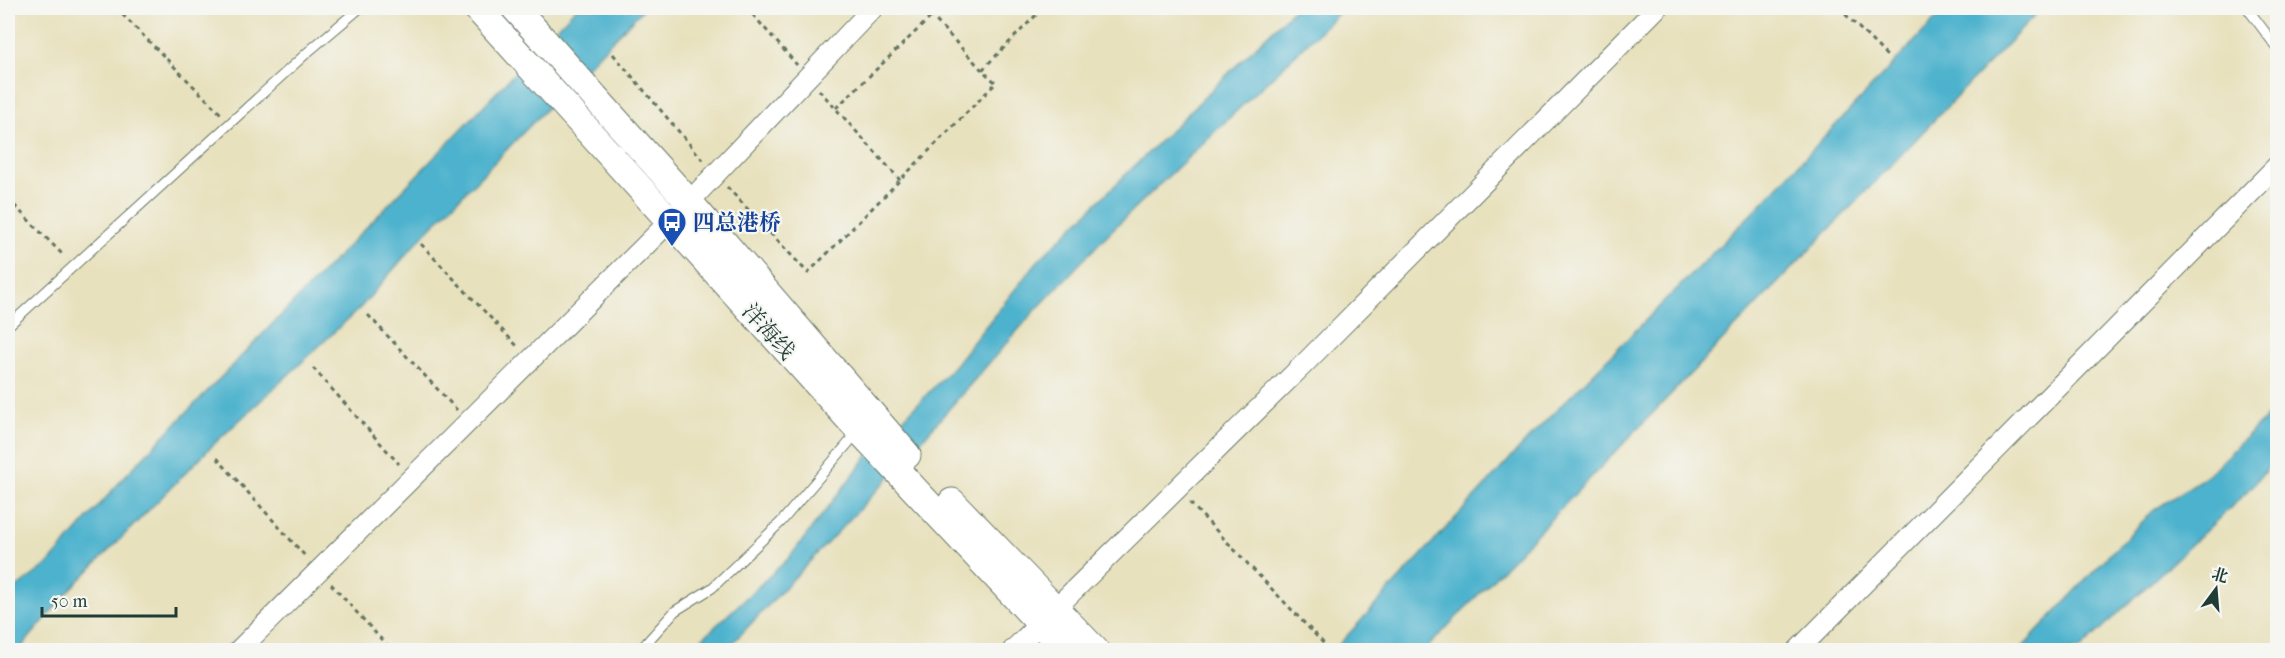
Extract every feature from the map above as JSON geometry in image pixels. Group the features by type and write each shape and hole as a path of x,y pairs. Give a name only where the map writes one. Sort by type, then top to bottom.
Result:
{"main road":[{"name":"洋海线","path":"477,8 669,222 870,428 1048,616 1095,651"},
{"name":"洋海线","path":"519,11 689,202 870,428"},
{"name":"洋海线","path":"1048,616 1065,651"}],"street":[{"path":"239,651 689,202 873,8"},
{"path":"1013,651 1313,354 1656,8"},
{"path":"1798,651 2277,165"}],"lane":[{"path":"8,326 229,123 360,8"},
{"path":"2247,8 2277,49"},
{"path":"640,651 675,611 712,588 780,522 870,428"}],"path":[{"path":"116,8 229,123"},
{"path":"747,8 900,180"},
{"path":"613,54 714,174 808,273 996,83 924,8"},
{"path":"982,70 1043,8"},
{"path":"1839,8 1888,57"},
{"path":"836,108 932,16"},
{"path":"8,199 74,266"},
{"path":"421,244 531,360"},
{"path":"368,315 468,423"},
{"path":"313,368 412,479"},
{"path":"217,458 391,651"},
{"path":"1177,488 1328,648"}],"water":[{"path":"576,8 644,8 418,241 361,307 212,446 67,593 19,650 8,650 8,597 11,592 48,564 125,476"},
{"path":"1295,8 1344,8 1108,234 1033,313 884,483 726,650 690,650 789,558 866,458 954,366 1037,262"},
{"path":"1946,8 2042,8 1425,650 1334,650 1531,436 1764,201"},
{"path":"2277,406 2277,457 2249,490 2079,650 2020,650 2154,510 2208,475"}],"place":[{"name":"四总港桥","path":"672,248"}]}
